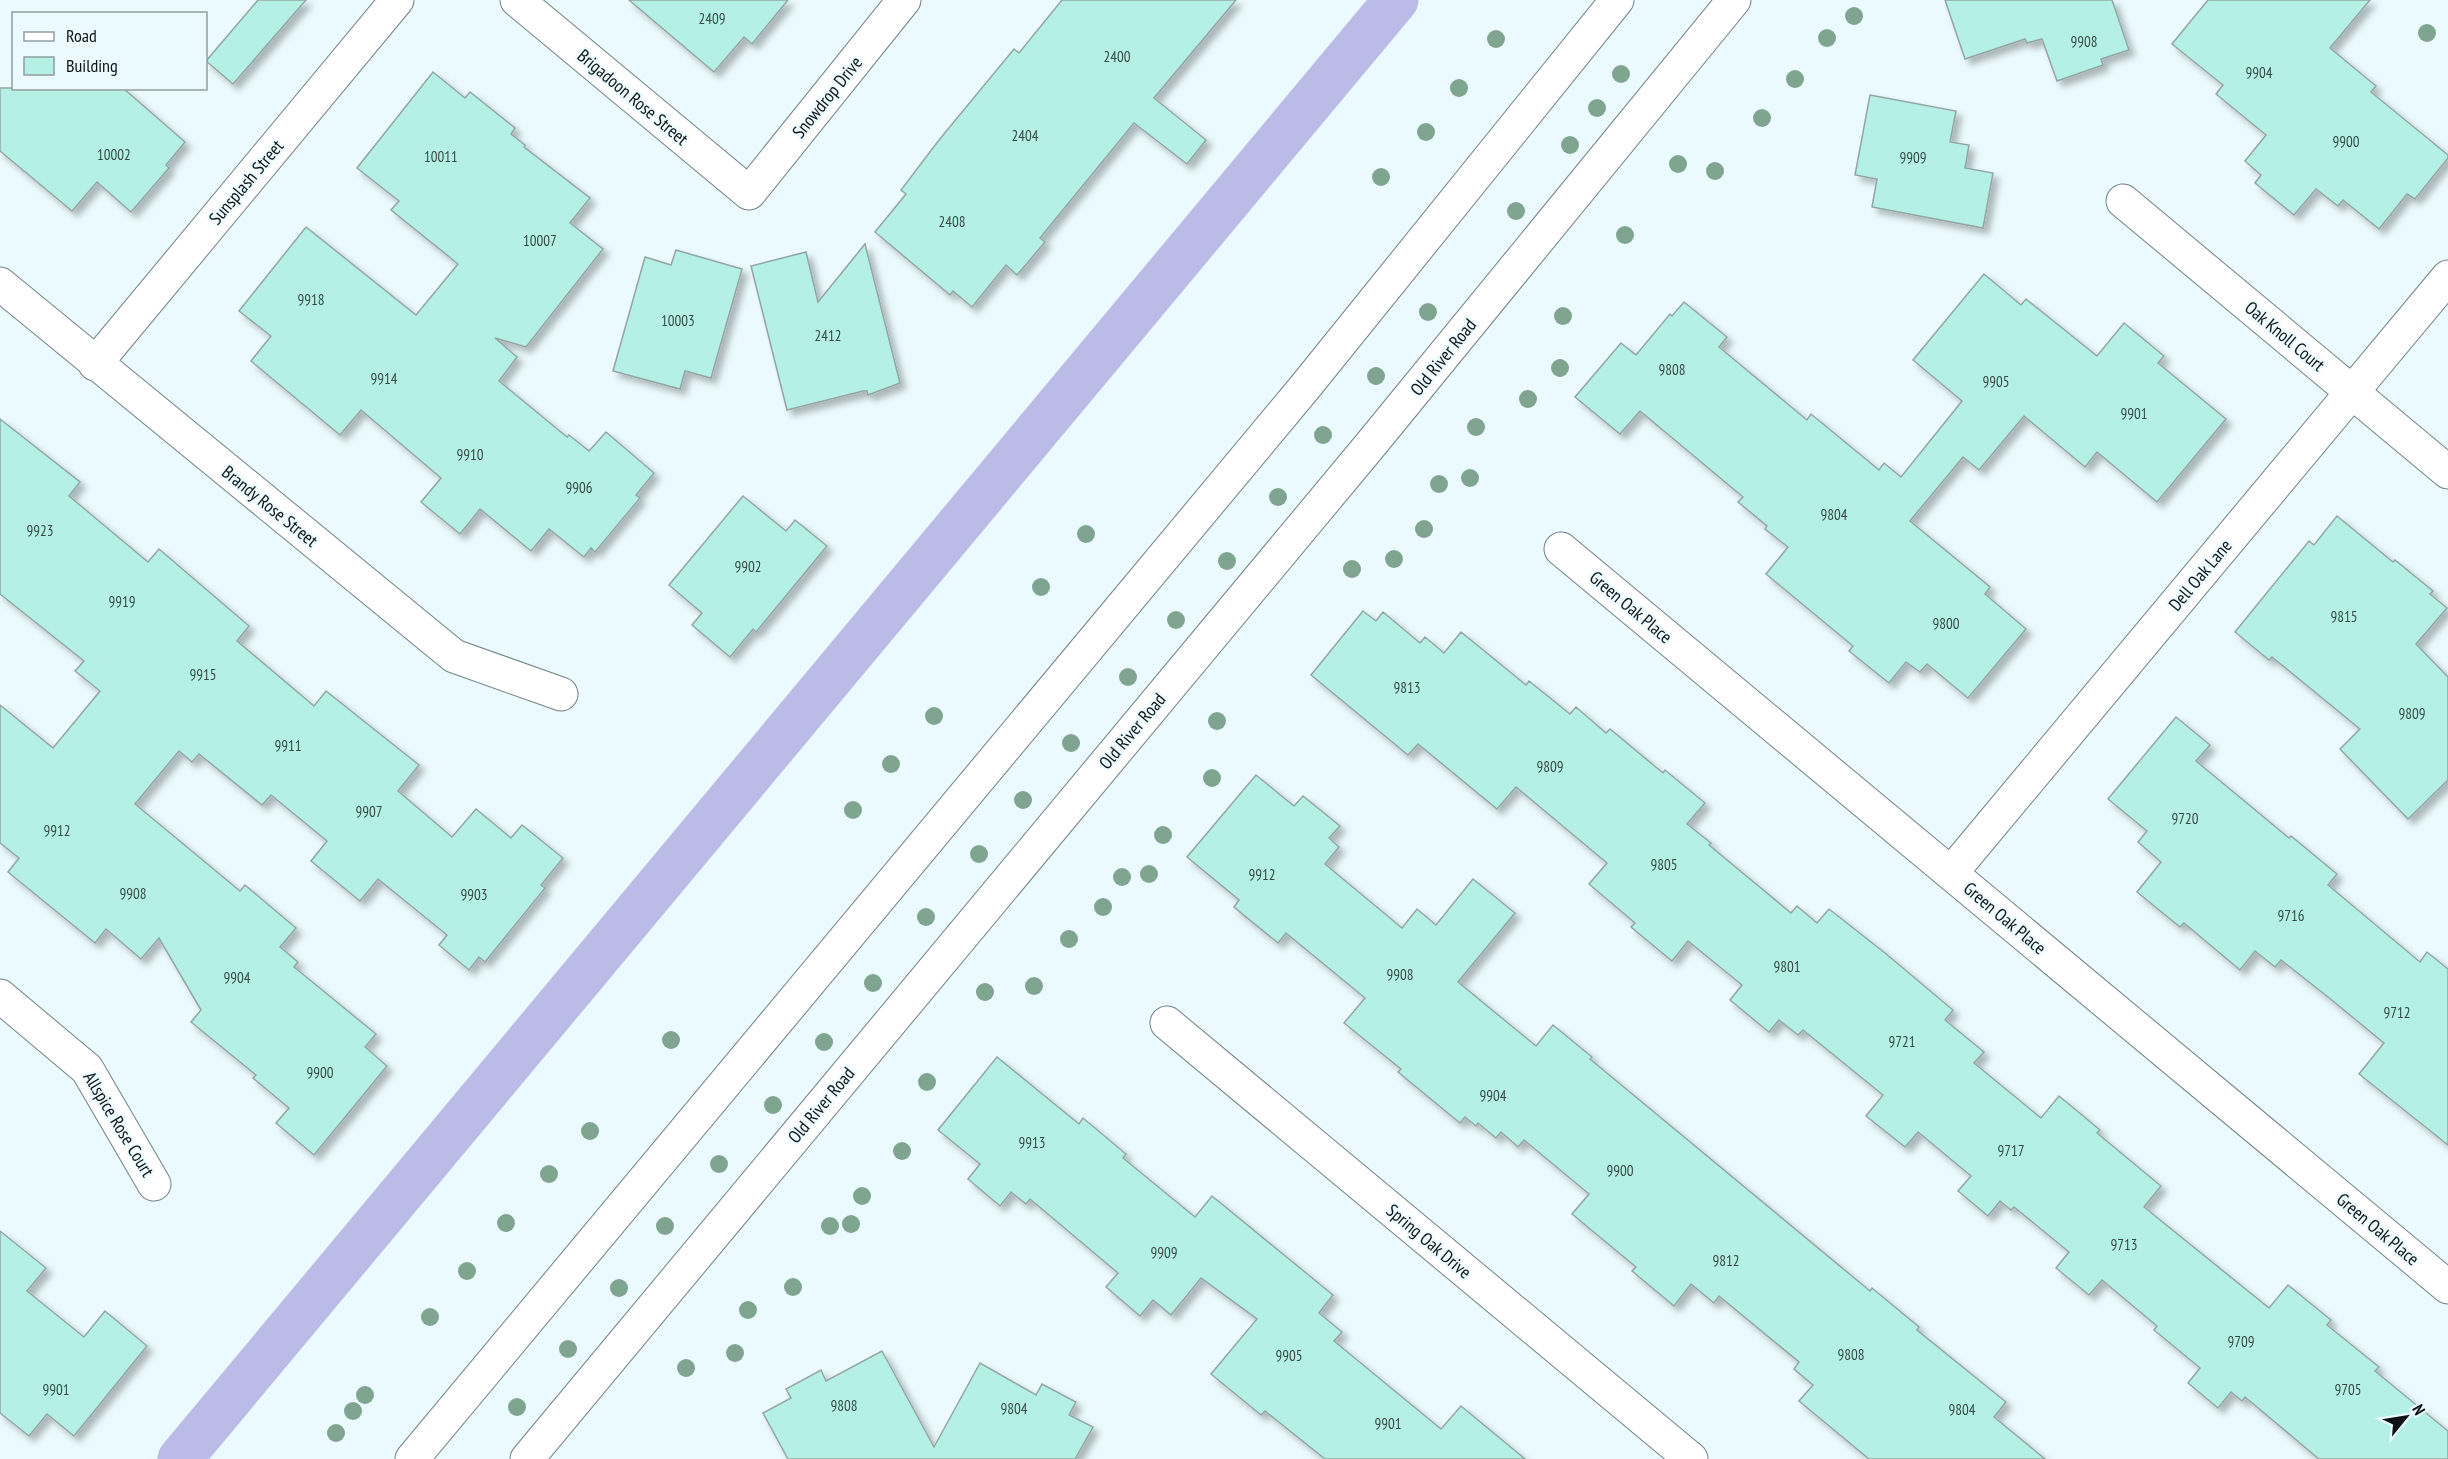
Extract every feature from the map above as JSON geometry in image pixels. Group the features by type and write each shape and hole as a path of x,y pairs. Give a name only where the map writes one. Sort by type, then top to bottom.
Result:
{"street":[{"name":"Sunsplash Street","path":"95,363 398,0"},
{"name":"Brigadoon Rose Street","path":"517,0 749,193"},
{"name":"Snowdrop Drive","path":"749,193 904,0"},
{"path":"412,1459 1305,387 1617,0"},
{"name":"Old River Road","path":"527,1459 1372,443 1734,0"},
{"name":"Oak Knoll Court","path":"2123,201 2448,472"},
{"name":"Dell Oak Lane","path":"1952,873 2448,277"},
{"name":"Brandy Rose Street","path":"0,284 454,656 561,694"},
{"name":"Green Oak Place","path":"1561,549 2448,1287"},
{"name":"Allspice Rose Court","path":"0,996 87,1069 154,1184"},
{"name":"Spring Oak Drive","path":"1167,1023 1691,1459"}],"building":[{"path":"258,0 306,0 233,84 207,60"},
{"path":"629,0 788,0 752,44 744,37 714,72"},
{"path":"1062,0 1236,0 1154,98 1206,140 1187,164 1134,123 1040,238 1045,242 1017,275 1006,265 972,307 953,291 950,295 875,232 906,194 901,190 939,140 1014,49 1019,53"},
{"path":"1945,0 2112,0 2129,50 2101,59 2103,65 2057,81 2042,39 2027,43 2025,39 1965,59"},
{"path":"2208,0 2370,0 2330,48 2376,86 2371,92 2448,155 2448,158 2415,199 2407,194 2379,229 2343,200 2338,206 2316,189 2294,215 2255,183 2261,175 2245,161 2266,135 2216,94 2223,85 2172,44"},
{"path":"433,72 465,98 470,92 515,128 511,134 525,145 524,147 590,198 570,223 603,249 526,347 495,338 517,357 499,381 567,437 569,435 589,451 606,432 654,473 636,495 640,498 595,552 591,548 584,557 549,529 531,551 480,509 460,534 421,502 441,478 361,410 340,435 251,361 271,336 239,311 306,227 416,315 458,264 391,210 399,201 357,168"},
{"path":"0,88 12,88 12,90 125,90 185,142 166,165 169,168 131,212 97,182 72,211 0,151"},
{"path":"1870,95 1956,111 1950,142 1969,145 1965,168 1993,173 1983,228 1872,207 1877,179 1855,175"},
{"path":"865,244 900,383 868,395 867,391 863,391 787,410 751,266 806,252 818,302"},
{"path":"676,250 742,269 711,378 685,371 680,389 613,371 645,257 671,265"},
{"path":"1984,274 2021,305 2026,299 2097,356 2124,323 2164,356 2158,363 2226,419 2157,502 2097,452 2085,467 2024,416 1979,470 1963,457 1910,521 1990,587 1985,594 2026,629 1968,698 1927,664 1920,672 1906,662 1889,683 1849,651 1853,646 1766,574 1788,547 1765,529 1767,526 1738,502 1743,497 1640,411 1620,434 1575,397 1621,343 1636,355 1670,314 1672,316 1684,302 1727,337 1719,347 1807,420 1811,414 1879,470 1884,463 1901,477 1962,401 1913,360"},
{"path":"0,419 80,482 69,496 148,562 159,549 249,626 237,641 314,706 326,691 419,765 398,791 452,837 476,809 511,838 522,825 563,858 541,885 545,888 485,962 479,957 469,970 439,945 447,935 378,879 360,901 311,861 327,841 271,795 262,805 199,754 192,762 179,751 135,804 240,891 245,885 296,928 280,947 298,962 294,967 376,1034 365,1047 387,1066 314,1155 276,1123 289,1108 253,1078 256,1075 191,1022 201,1010 159,938 141,959 106,929 95,943 8,872 19,858 0,843 0,705 53,748 100,691 75,671 84,661 0,594"},
{"path":"743,496 786,531 795,520 827,546 756,632 753,629 730,657 692,625 702,613 669,585"},
{"path":"2337,516 2433,591 2430,594 2447,608 2416,644 2448,677 2448,780 2408,819 2340,749 2360,729 2272,657 2269,660 2235,632 2309,541 2314,545"},
{"path":"1363,611 1376,621 1383,612 1420,643 1425,637 1444,653 1461,632 1526,685 1529,681 1570,714 1576,707 1606,733 1610,729 1663,773 1665,770 1705,803 1687,824 1711,843 1709,845 1791,913 1797,906 1817,923 1829,909 1885,953 1953,1010 1945,1020 1984,1052 1974,1063 2041,1118 2059,1096 2100,1130 2097,1133 2161,1186 2144,1207 2269,1308 2288,1285 2331,1320 2327,1325 2379,1367 2375,1371 2448,1431 2448,1459 2319,1459 2245,1397 2242,1401 2231,1392 2218,1408 2188,1383 2200,1368 2154,1330 2157,1326 2102,1280 2089,1295 2056,1268 2069,1252 2014,1207 2011,1210 2000,1201 1988,1216 1958,1191 1971,1176 1918,1132 1905,1147 1866,1116 1883,1095 1803,1030 1798,1035 1779,1020 1769,1032 1730,1000 1742,985 1688,941 1672,961 1631,927 1635,923 1589,884 1607,863 1516,787 1497,809 1418,744 1408,755 1311,675"},
{"path":"2176,717 2210,745 2196,761 2289,838 2291,836 2337,874 2328,885 2420,962 2427,952 2448,969 2448,1145 2359,1074 2384,1043 2328,997 2281,960 2275,967 2255,951 2240,970 2184,923 2180,927 2137,892 2161,862 2138,842 2147,831 2108,799"},
{"path":"1256,775 1294,806 1303,796 1340,826 1329,838 1339,847 1325,864 1402,928 1417,909 1436,925 1473,879 1515,913 1458,982 1536,1046 1553,1025 1592,1057 1590,1059 1870,1291 1872,1288 1919,1327 1917,1330 2006,1402 1994,1417 2045,1459 1869,1459 1799,1401 1813,1385 1794,1369 1799,1362 1719,1296 1714,1303 1691,1284 1674,1306 1632,1271 1636,1267 1572,1214 1589,1194 1524,1140 1518,1147 1501,1132 1496,1138 1478,1123 1476,1126 1465,1117 1460,1123 1398,1072 1401,1069 1344,1023 1365,998 1286,933 1278,943 1234,907 1239,900 1187,857"},
{"path":"997,1057 1079,1124 1083,1118 1126,1154 1123,1158 1195,1217 1212,1196 1333,1295 1319,1313 1342,1332 1334,1341 1441,1429 1461,1406 1525,1459 1325,1459 1265,1411 1261,1415 1211,1374 1257,1319 1201,1278 1171,1315 1153,1300 1140,1316 1106,1287 1118,1273 1030,1199 1026,1204 1011,1192 1000,1206 968,1179 980,1164 938,1130"},
{"path":"0,1231 46,1268 27,1291 84,1337 105,1311 147,1346 74,1436 47,1414 29,1436 0,1413"},
{"path":"882,1351 934,1447 980,1363 1036,1395 1042,1384 1076,1402 1069,1415 1093,1427 1075,1459 788,1459 763,1413 791,1398 786,1389 821,1370 826,1381"}],"waterway":[{"path":"180,1459 1396,0"}]}
